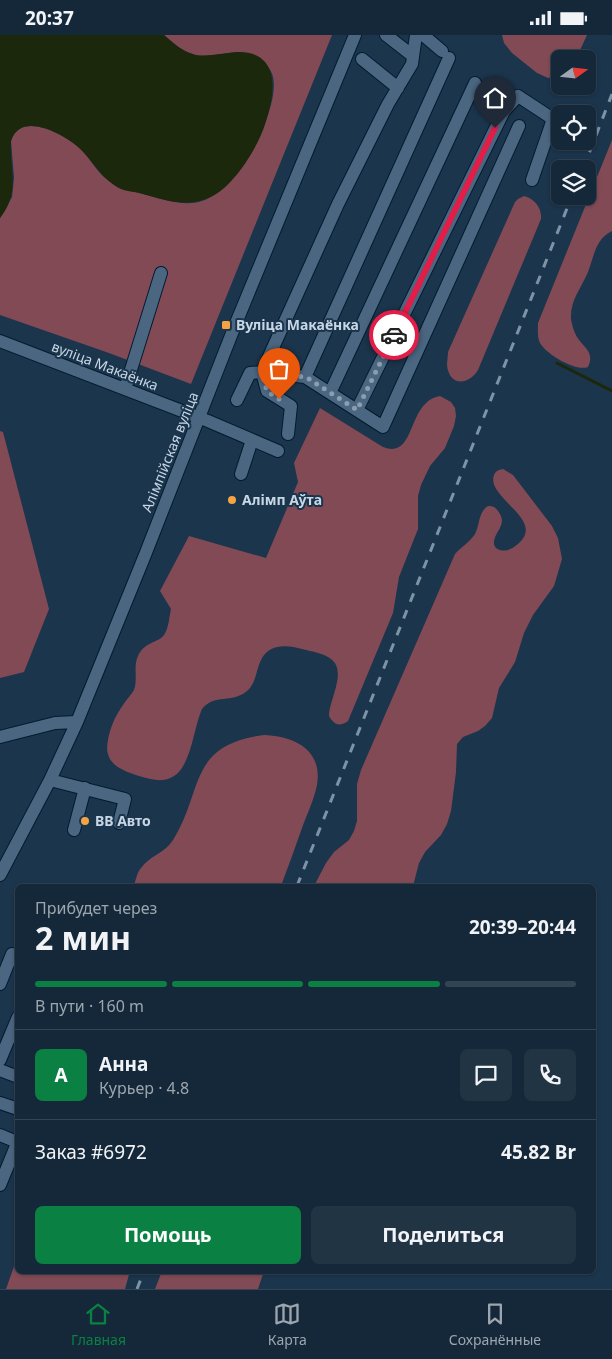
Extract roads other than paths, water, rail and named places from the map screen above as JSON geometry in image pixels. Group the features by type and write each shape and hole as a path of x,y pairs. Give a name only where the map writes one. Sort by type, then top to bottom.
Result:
{"street":[{"name":"Алімпійская вуліца","path":"0,875 50,780 77,722 234,328 355,35"},
{"path":"386,35 413,56"},
{"path":"288,434 291,406 267,391 262,373 338,204 388,104 412,64 416,35"},
{"path":"306,377 445,54 424,35"},
{"path":"362,59 398,88"},
{"path":"330,393 474,83"},
{"path":"357,410 504,111 518,96 553,119 532,180"},
{"path":"237,400 250,373 306,377 384,427 519,126"},
{"path":"125,389 161,273"},
{"name":"вуліца Макаёнка","path":"0,341 199,418 278,451"},
{"path":"241,474 252,440"},
{"path":"0,737 55,723 77,722"},
{"path":"50,780 125,799 119,823"},
{"path":"74,830 85,788"},
{"path":"0,984 12,954"},
{"path":"0,1061 13,1041"},
{"path":"0,1070 15,1076"},
{"path":"0,1103 15,1108"},
{"path":"0,1135 15,1141"},
{"path":"0,1185 4,1166 15,1146"}],"waterway":[{"path":"557,363 612,391"}],"railway":[{"path":"586,160 612,94"},
{"path":"298,884 568,205"},
{"path":"137,1289 143,1274"}],"place":[{"name":"Вуліца Макаёнка","path":"226,325"},
{"name":"Алімп Аўта","path":"232,500"},
{"name":"ВВ Авто","path":"85,821"}]}
